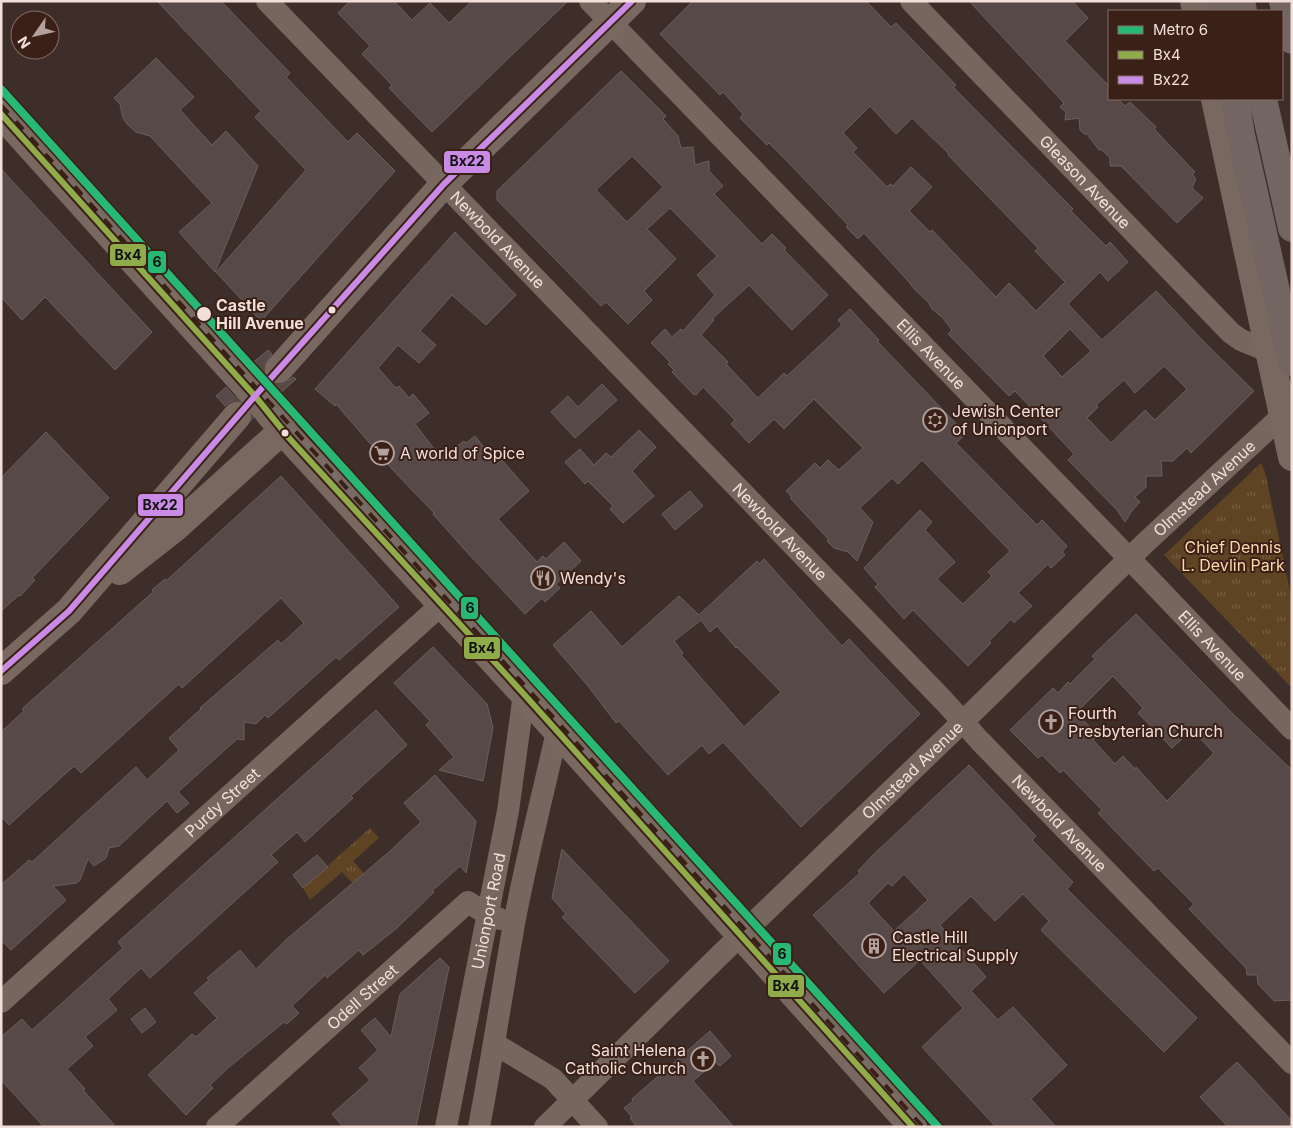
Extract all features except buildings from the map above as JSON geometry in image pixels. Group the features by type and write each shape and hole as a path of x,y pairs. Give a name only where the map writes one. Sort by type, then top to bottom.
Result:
{"highway":[{"path":"1283,1 1292,40"},
{"path":"1235,100 1280,356"},
{"path":"1263,100 1292,228"}],"main road":[{"path":"279,369 444,184 632,1"},
{"path":"1215,100 1280,356 1282,415 1292,456"},
{"path":"4,124 249,390 283,430 742,935 913,1127"},
{"path":"69,611 238,416"},
{"path":"1,671 69,611 176,526 283,430"}],"street":[{"name":"Newbold Avenue","path":"267,1 1292,1063"},
{"name":"Ellis Avenue","path":"590,1 1292,729"},
{"name":"Gleason Avenue","path":"911,1 1231,333 1241,340 1280,356"},
{"name":"Olmstead Avenue","path":"545,1127 1130,559 1282,415"},
{"name":"Purdy Street","path":"1,1002 442,604"},
{"name":"Unionport Road","path":"446,1127 508,811 524,694"},
{"name":"Unionport Road","path":"478,1127 514,925 534,827 557,731"},
{"name":"Odell Street","path":"217,1127 468,902 487,914 514,925"},
{"path":"494,1044 554,1079 597,1127"}],"green space":[{"name":"Chief Dennis L. Devlin Park","path":"1261,463 1265,472 1292,600 1292,688 1164,555"},
{"path":"370,828 379,838 353,861 367,877 356,887 342,872 310,900 303,888"}],"tunnel":[{"path":"240,413 279,369"}],"railway":[{"path":"1,105 923,1127"}],"metro line":[{"name":"6","path":"1,89 938,1127"}],"transit line":[{"name":"Bx22","path":"1,671 69,611 255,396 444,184 632,1"},
{"name":"Bx4","path":"1,114 255,396 289,438 522,692 913,1127"}],"place":[{"name":"Castle Hill Avenue","path":"204,314"},
{"name":"Jewish Center of Unionport","path":"935,420"},
{"name":"A world of Spice","path":"382,453"},
{"name":"Wendy's","path":"543,578"},
{"name":"Fourth Presbyterian Church","path":"1051,722"},
{"name":"Castle Hill Electrical Supply","path":"874,946"},
{"name":"Saint Helena Catholic Church","path":"703,1059"}]}
